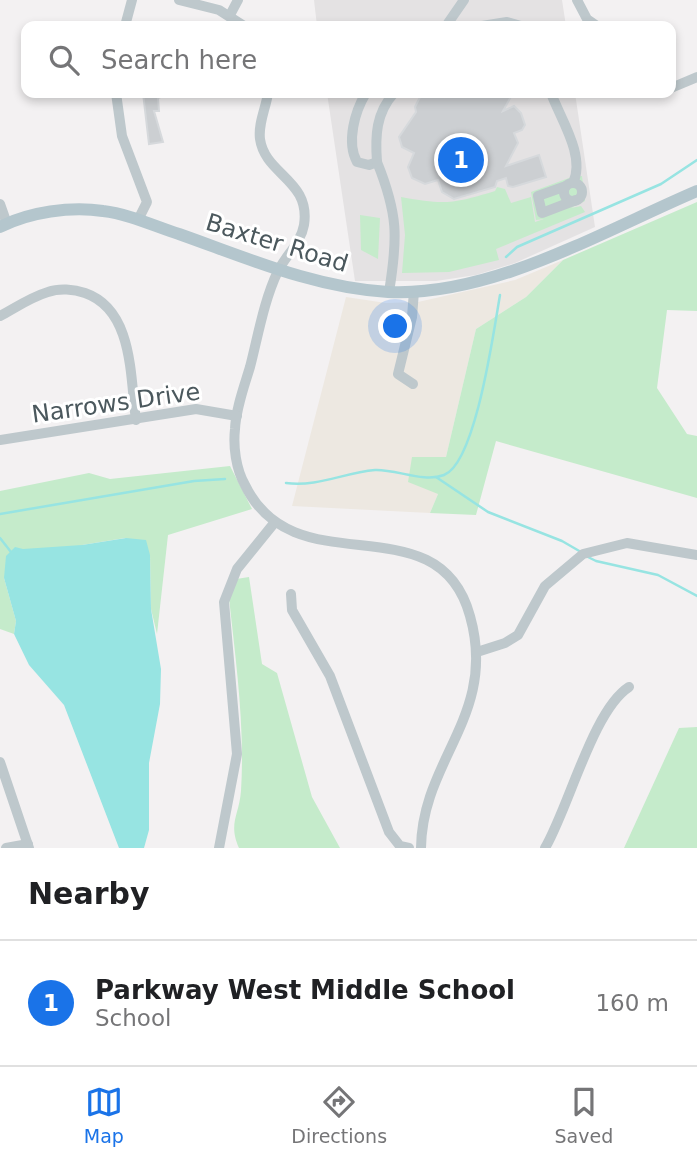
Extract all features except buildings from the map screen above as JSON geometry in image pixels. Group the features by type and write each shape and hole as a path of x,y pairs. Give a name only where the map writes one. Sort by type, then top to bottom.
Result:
{"main road":[{"name":"Baxter Road","path":"3,226 27,217 83,209 139,216 279,269 333,284 388,292 414,291 499,277 697,191"}],"street":[{"path":"126,21 132,0"},
{"path":"179,0 210,6 238,21"},
{"path":"230,15 238,0"},
{"path":"449,21 464,0"},
{"path":"577,0 590,21"},
{"path":"676,86 697,77"},
{"path":"117,98 122,136 143,198 139,216"},
{"path":"267,98 260,138 263,149 268,160 292,181 304,212 300,237 279,269 237,416 235,441 239,471 253,499 275,522 311,540 389,547 428,561 451,580 467,605 477,652 473,698 428,797 422,820 421,848"},
{"path":"364,98 354,124 353,154 357,162 369,166 377,162"},
{"path":"388,292 396,228 391,197 377,162 376,132 382,111 391,98"},
{"path":"553,98 573,152 577,174 569,184 538,196 542,213 576,201 581,196 582,190 569,184"},
{"path":"0,204 3,226"},
{"path":"0,316 48,291 60,289 81,291 102,302 117,318 123,333 136,420"},
{"path":"413,384 398,374 412,317 414,291"},
{"name":"Narrows Drive","path":"0,440 195,409 237,416"},
{"path":"219,848 237,754 224,601 237,569 275,522"},
{"path":"477,652 505,643 518,635 545,586 583,554 627,543 697,555"},
{"path":"291,594 292,610 330,676 389,832 400,846 409,848"},
{"path":"545,848 570,797 599,723 611,704 629,687"},
{"path":"0,762 28,846 6,848"}],"shaded area":[{"path":"314,0 562,0 565,21 316,21"},
{"path":"328,98 576,98 595,227 515,263 476,275 436,281 355,281"},
{"path":"563,260 526,297 476,329 446,457 412,457 438,494 430,513 292,506 346,297 386,303 418,302 515,280"}],"green space":[{"path":"582,176 585,201 571,208 581,206 585,212 496,249 499,260 449,272 402,273 405,235 401,197 448,202 495,191 497,187 505,189 511,203 531,197 535,222 544,219 536,220 531,192"},
{"path":"697,202 697,311 667,310 657,388 687,434 697,436 697,498 496,441 476,515 430,513 438,494 408,482 412,457 446,457 476,329 526,297 563,260"},
{"path":"360,215 380,218 378,259 361,250"},
{"path":"230,466 252,509 168,535 157,634 151,609 150,555 125,538 82,545 4,578 16,621 14,634 0,629 0,491 89,473 110,479"},
{"path":"249,577 262,664 277,673 312,797 340,848 239,848 234,826 241,791 242,743 229,598 230,580"},
{"path":"697,727 697,848 624,848 679,728"}],"water":[{"path":"126,538 146,540 150,555 151,609 161,669 160,704 149,763 149,830 144,848 119,848 64,705 29,665 14,634 16,621 4,578 6,556 15,547 23,549 82,545"}],"waterway":[{"path":"506,257 517,247 661,184 697,160"},
{"path":"286,483 309,483 375,470 419,477 444,475 455,465 474,422 500,295"},
{"path":"436,477 488,512 562,541 581,552"},
{"path":"0,514 194,481 225,479"},
{"path":"0,538 11,552"},
{"path":"586,556 596,561 658,575 697,596"}],"place":[{"name":"Parkway West Middle School","path":"461,160"}]}
